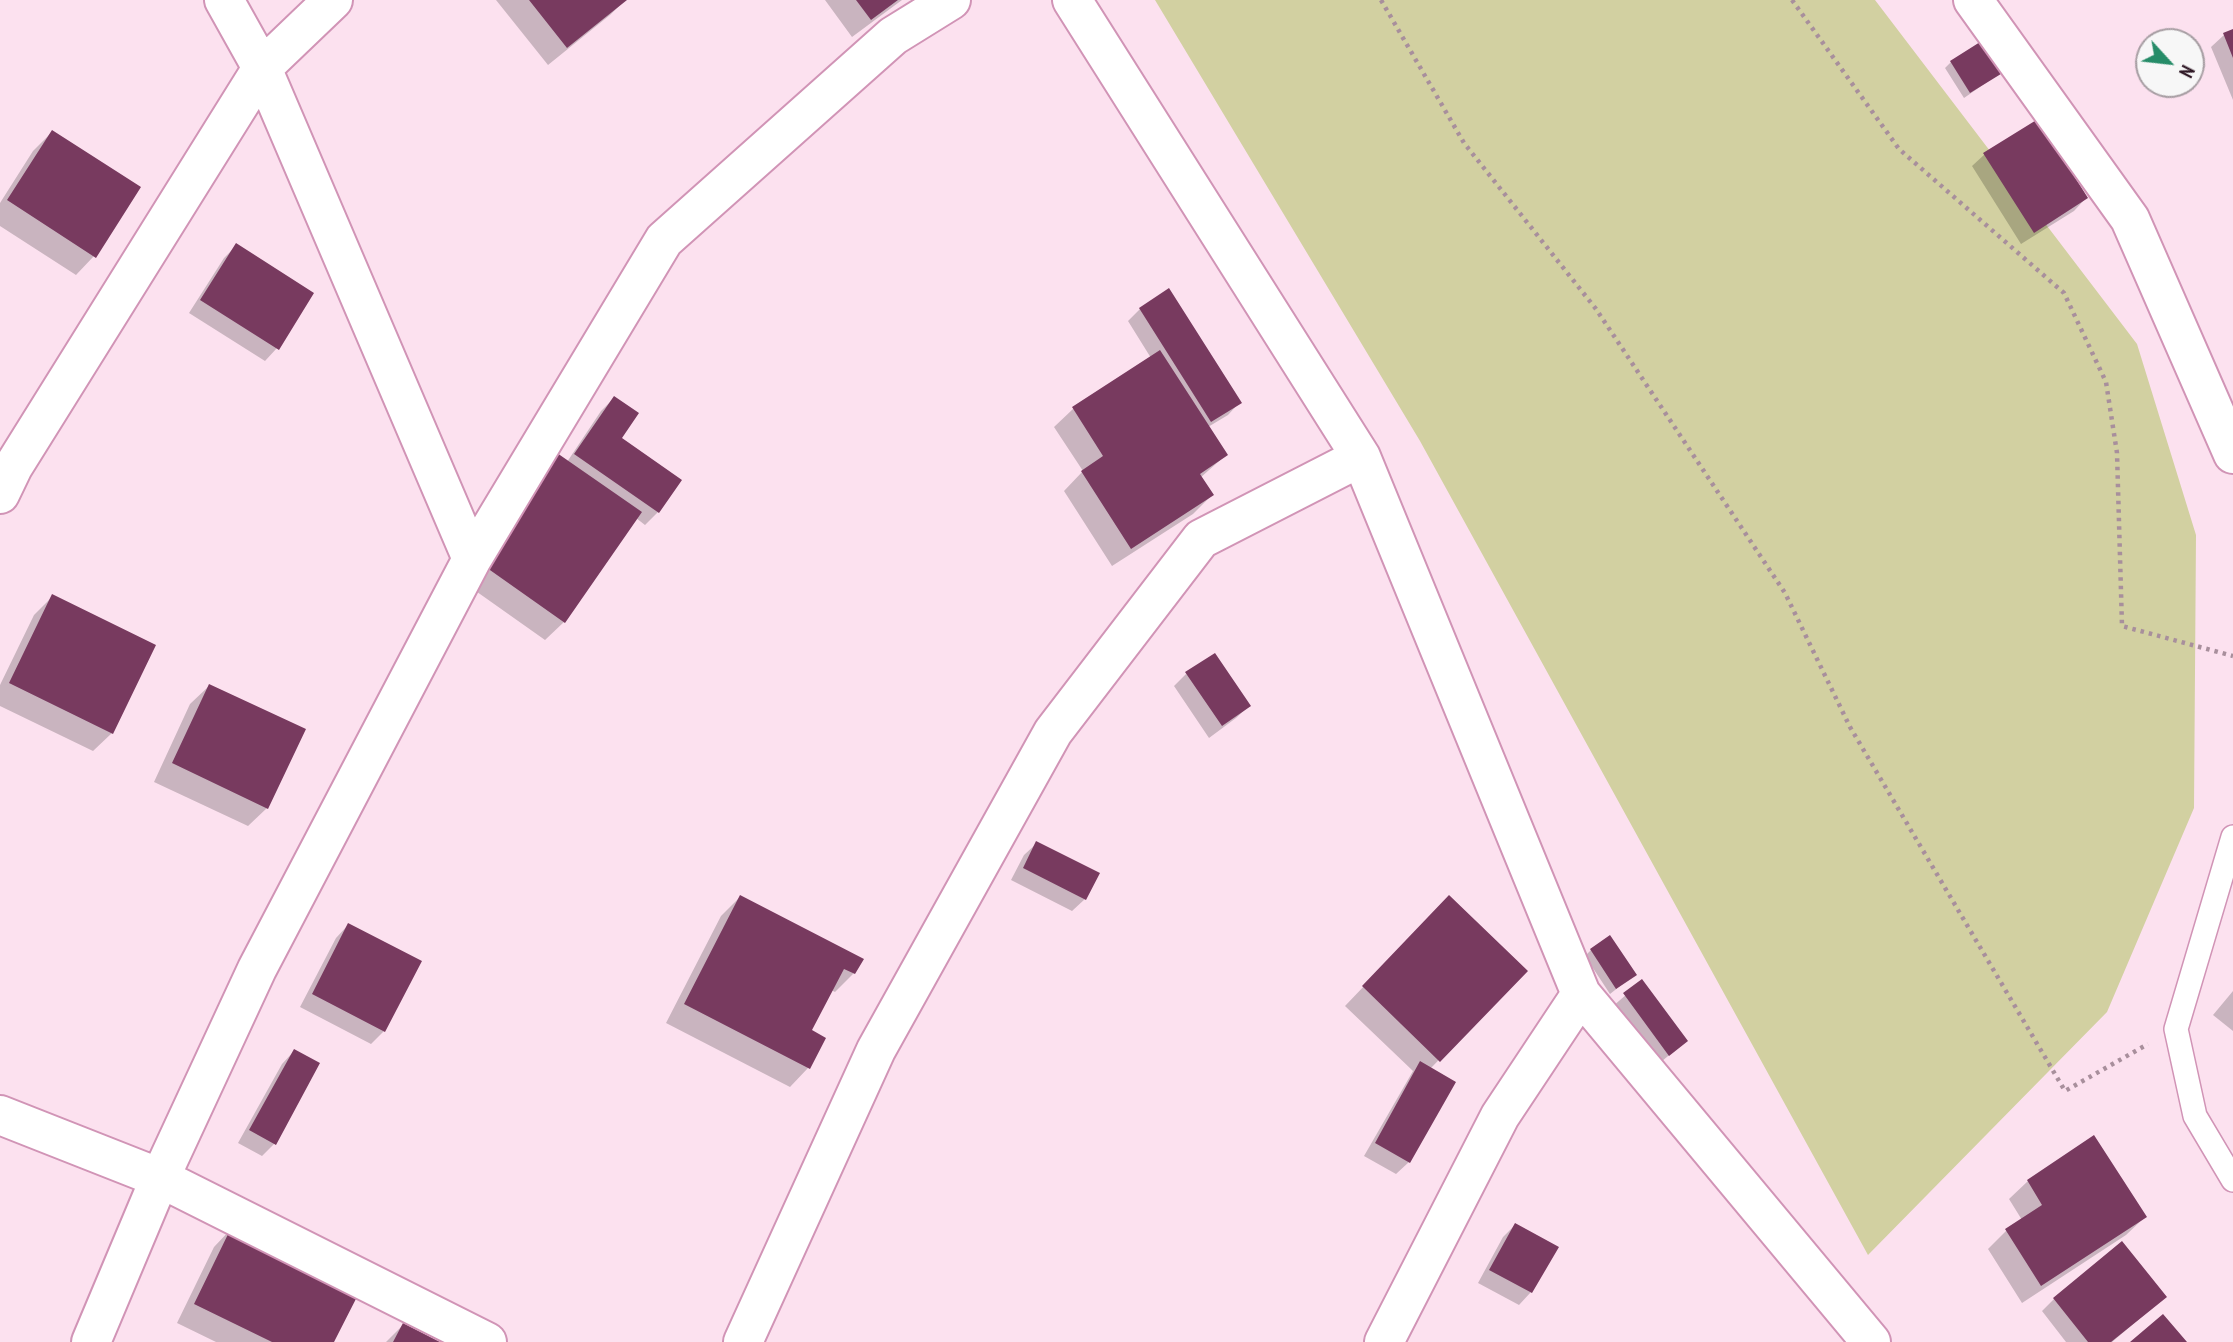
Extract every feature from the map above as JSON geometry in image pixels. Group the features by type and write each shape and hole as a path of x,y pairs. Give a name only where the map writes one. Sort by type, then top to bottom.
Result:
{"street":[{"path":"224,0 262,68 472,559"},
{"path":"0,494 13,467 262,68 333,0"},
{"path":"91,1342 160,1178 257,969 472,559 664,240 893,36 951,0"},
{"path":"1072,0 1361,457 1581,994 1871,1342"},
{"path":"1973,0 2130,219 2233,454"},
{"path":"743,1342 876,1050 1053,732 1200,539 1361,457"},
{"path":"1384,1342 1500,1116 1581,994"},
{"path":"0,1115 160,1178 487,1342"}],"lane":[{"path":"2233,837 2176,1029 2195,1116 2233,1180"}],"path":[{"path":"1381,0 1464,143 1596,309 1785,593 1850,727 2065,1091 2176,1029"},
{"path":"1792,0 1899,149 2064,293 2106,382 2117,453 2122,626 2233,656"}],"shaded area":[{"path":"1155,0 1875,0 2137,344 2196,535 2194,808 2107,1012 1868,1255 1420,441"}],"building":[{"path":"529,0 627,0 567,48"},
{"path":"856,0 898,0 871,20"},
{"path":"2233,29 2233,58 2223,33"},
{"path":"1988,37 2009,69 1970,93 1950,61"},
{"path":"2038,119 2088,198 2034,233 1983,153"},
{"path":"52,130 141,187 96,258 7,200"},
{"path":"236,243 314,293 279,350 200,300"},
{"path":"1169,288 1242,403 1211,422 1139,308"},
{"path":"1160,350 1228,455 1200,474 1214,495 1131,549 1081,471 1103,456 1072,407"},
{"path":"614,396 639,413 622,438 682,480 659,513 574,454"},
{"path":"557,453 642,512 565,623 480,563"},
{"path":"52,594 156,645 113,734 9,683"},
{"path":"1215,653 1251,706 1222,726 1185,672"},
{"path":"209,684 306,729 268,809 172,763"},
{"path":"1036,841 1100,873 1086,900 1023,868"},
{"path":"740,895 864,959 855,974 844,969 812,1030 826,1038 810,1069 684,1004"},
{"path":"1449,895 1528,971 1440,1062 1362,986"},
{"path":"348,923 422,961 385,1032 312,994"},
{"path":"1610,935 1637,975 1616,989 1590,949"},
{"path":"1642,979 1688,1041 1669,1056 1623,993"},
{"path":"294,1049 320,1063 276,1145 249,1130"},
{"path":"1420,1061 1456,1082 1410,1163 1375,1143"},
{"path":"2094,1135 2147,1217 2041,1286 2005,1229 2042,1205 2027,1180"},
{"path":"1515,1223 1559,1247 1532,1293 1489,1270"},
{"path":"232,1226 361,1289 334,1342 272,1342 194,1304"},
{"path":"2122,1241 2167,1297 2111,1342 2088,1342 2053,1298"},
{"path":"2163,1314 2187,1342 2130,1342"},
{"path":"403,1323 440,1342 393,1342"}]}
